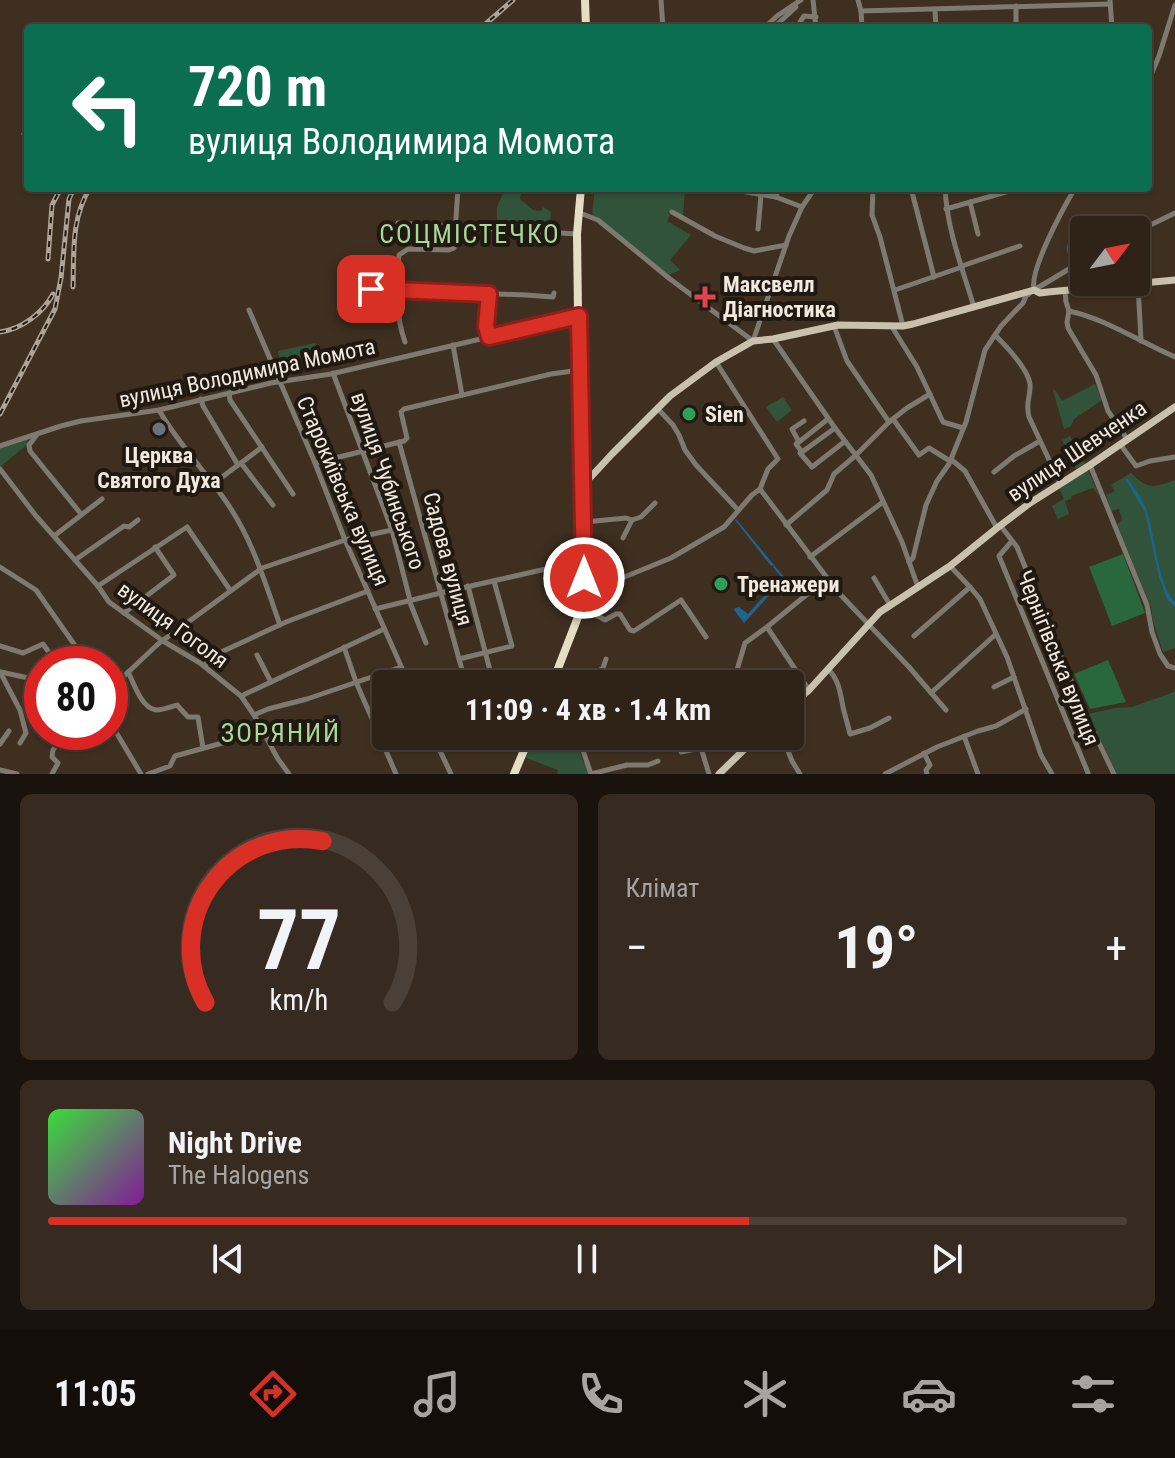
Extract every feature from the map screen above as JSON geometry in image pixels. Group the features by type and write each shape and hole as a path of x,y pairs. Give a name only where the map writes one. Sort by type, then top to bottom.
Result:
{"highway":[{"path":"587,0 588,24"},
{"path":"558,670 583,608 579,316 579,234 583,192"},
{"path":"514,774 524,750"}],"main road":[{"path":"1150,283 1175,280"},
{"path":"583,481 588,480 670,396 716,362 753,341 834,326 903,326 1034,290 1040,293 1070,291"},
{"name":"вулиця Шевченка","path":"804,694 890,605 950,566 998,526 1175,407"},
{"path":"719,774 744,750"}],"street":[{"path":"661,0 663,24"},
{"path":"768,24 802,0"},
{"path":"777,24 802,0"},
{"path":"813,0 816,24"},
{"path":"858,0 862,24"},
{"path":"861,11 935,11 1018,4 1110,2 1112,24"},
{"path":"1016,24 1018,4"},
{"path":"1152,73 1175,5"},
{"path":"935,11 936,24"},
{"path":"800,24 804,16 816,17"},
{"path":"405,342 401,332 398,258 401,252 408,249 452,249 455,245 458,192"},
{"path":"745,192 776,197 802,207"},
{"path":"776,197 777,192"},
{"path":"581,214 598,220 753,341 786,245 802,207 812,192"},
{"path":"873,192 872,215 903,326"},
{"path":"912,192 934,277"},
{"path":"945,192 955,250 975,307"},
{"path":"986,192 987,196"},
{"path":"946,209 1004,192"},
{"path":"1034,290 1033,280 1044,250 1073,192"},
{"path":"758,229 761,195"},
{"path":"970,202 978,234"},
{"path":"672,212 754,251 786,245"},
{"path":"1150,225 1175,213"},
{"path":"398,223 579,234"},
{"path":"894,290 1020,246"},
{"path":"909,562 913,558 926,505 950,461 963,428 985,350 1026,296 1070,268"},
{"path":"371,289 549,298 554,293"},
{"path":"1065,291 1068,328 1096,375 1108,411 1136,466 1175,457"},
{"path":"489,294 486,326 489,337"},
{"path":"1139,296 1141,341"},
{"name":"Старокиївська вулиця","path":"249,310 402,670"},
{"path":"1069,311 1099,319 1175,357"},
{"name":"вулиця Володимира Момота","path":"0,446 61,426 159,410 579,316"},
{"path":"834,326 847,361 891,421 919,455 929,448 965,471 998,526"},
{"path":"891,326 917,367 943,422 963,428"},
{"path":"995,335 1019,363 1030,382 1026,407 1060,483"},
{"path":"773,339 844,442 871,475 902,542 918,587"},
{"path":"453,345 462,395"},
{"path":"706,637 681,600 634,631 630,630 620,614 604,620 583,608 617,580 655,565 724,527 760,489 768,469 778,459 716,362"},
{"path":"315,463 404,441 407,438 401,412 404,409 581,370"},
{"name":"вулиця Чубинського","path":"333,373 392,530 410,600 426,643"},
{"path":"229,393 230,400 293,494"},
{"path":"786,525 827,490 834,474 891,421 930,394"},
{"path":"201,399 239,464 273,505"},
{"path":"658,409 673,425 696,465 739,510"},
{"path":"159,410 244,530 262,568 280,625"},
{"path":"828,419 796,444 804,459 812,467 844,442"},
{"path":"799,442 792,429 804,421"},
{"path":"802,452 835,428"},
{"path":"36,435 29,445 30,451 81,514"},
{"name":"вулиця Шевченка","path":"994,472 1040,441"},
{"name":"Садова вулиця","path":"399,442 462,670"},
{"path":"213,484 262,447"},
{"path":"1090,465 1147,605 1160,654 1164,663 1175,668"},
{"name":"вулиця Гоголя","path":"0,469 109,602 205,667 241,696 289,774"},
{"path":"760,489 827,578 946,710"},
{"path":"54,536 102,499"},
{"path":"810,557 883,502"},
{"path":"584,523 632,520 641,517 655,503"},
{"path":"75,560 124,526 129,527 138,520"},
{"path":"623,538 632,520"},
{"name":"вулиця Шевченка","path":"998,526 1017,547 1024,563"},
{"path":"98,586 187,527 230,590"},
{"path":"203,748 198,717 188,717 177,705 159,710 147,706 128,672 163,641 262,568 345,540 392,530"},
{"name":"Чернігівська вулиця","path":"1012,541 999,556 1088,773"},
{"path":"124,613 174,575 155,547"},
{"name":"Чернігівська вулиця","path":"1024,563 1082,708 1114,774"},
{"path":"375,609 571,565 617,580"},
{"path":"950,566 980,599 1007,657 1041,755 1052,774"},
{"path":"0,567 36,590 75,646"},
{"path":"737,670 745,643 827,578"},
{"path":"874,578 890,605"},
{"path":"459,659 512,646 494,581"},
{"path":"468,586 490,670"},
{"path":"914,636 970,587"},
{"path":"205,667 207,661 219,653 280,625 368,591"},
{"path":"767,627 809,690"},
{"path":"241,696 384,629"},
{"path":"931,693 996,634"},
{"path":"0,646 24,653"},
{"path":"344,647 396,774"},
{"path":"257,655 271,682"},
{"path":"600,670 606,659"},
{"path":"254,715 401,667"},
{"path":"828,669 840,687 850,734 867,730 888,719"},
{"path":"0,672 24,677"},
{"path":"0,672 23,717 26,733 20,743"},
{"path":"994,687 1014,677"},
{"path":"885,774 924,753 996,726 1026,709"},
{"path":"148,774 170,766 175,756 263,730"},
{"path":"0,744 9,731"},
{"path":"964,736 978,774"},
{"path":"681,752 701,748 709,774"},
{"path":"52,774 58,763 52,757 53,750"},
{"path":"127,750 141,774"},
{"path":"440,750 451,774"},
{"path":"583,750 591,774 658,761"},
{"path":"788,750 800,774"},
{"path":"924,753 930,765 927,774"},
{"path":"0,770 17,774"}],"green space":[{"path":"503,192 519,192 520,199 533,210 541,211 543,207 551,212 549,230 497,225 497,207"},
{"path":"595,192 685,192 683,217 667,212 670,215 667,221 691,235 670,260 680,270 669,275 592,214"},
{"path":"315,343 319,366 282,374 278,351"},
{"path":"1095,384 1102,400 1064,429 1053,390 1062,401"},
{"path":"783,397 792,410 777,422 766,407"},
{"path":"1070,436 1085,464 1076,469 1062,440"},
{"path":"27,440 29,443 0,467 0,449"},
{"path":"1088,470 1099,496 1093,488 1071,496 1065,501 1069,514 1058,519 1052,506 1064,499 1059,488"},
{"path":"1131,473 1151,486 1175,480 1175,648 1163,652 1151,607 1117,525 1122,519 1119,509 1111,511 1106,495 1115,491 1111,485"},
{"path":"1123,554 1145,613 1112,626 1089,567"},
{"path":"588,578 611,582 586,604"},
{"path":"1108,660 1126,702 1090,709 1074,674"},
{"path":"1175,688 1175,774 1117,774 1088,714 1132,707 1174,692"},
{"path":"527,750 579,750 590,774 557,774 558,770 524,757"}],"water":[{"path":"1125,479 1128,479 1146,508 1161,573 1175,607 1167,599 1159,577 1145,512"},
{"path":"736,519 784,577 777,588 783,598 774,590 744,623 735,608 739,607 748,614 781,577"}],"railway":[{"path":"486,24 513,0"},
{"path":"48,259 52,205 59,192"},
{"path":"0,414 55,309 72,192"},
{"path":"73,287 79,211 88,192"},
{"path":"0,332 31,319 44,308 53,294"}],"place":[{"name":"Максвелл Діагностика","path":"705,297"},
{"name":"Sien","path":"689,414"},
{"name":"Церква Святого Духа","path":"159,429"},
{"name":"Тренажери","path":"721,584"}],"district":[{"name":"СОЦМІСТЕЧКО","path":"470,234"},
{"name":"ЗОРЯНИЙ","path":"281,733"}],"route":[{"path":"371,289 489,294 486,326 489,337 579,316 584,578"}]}
